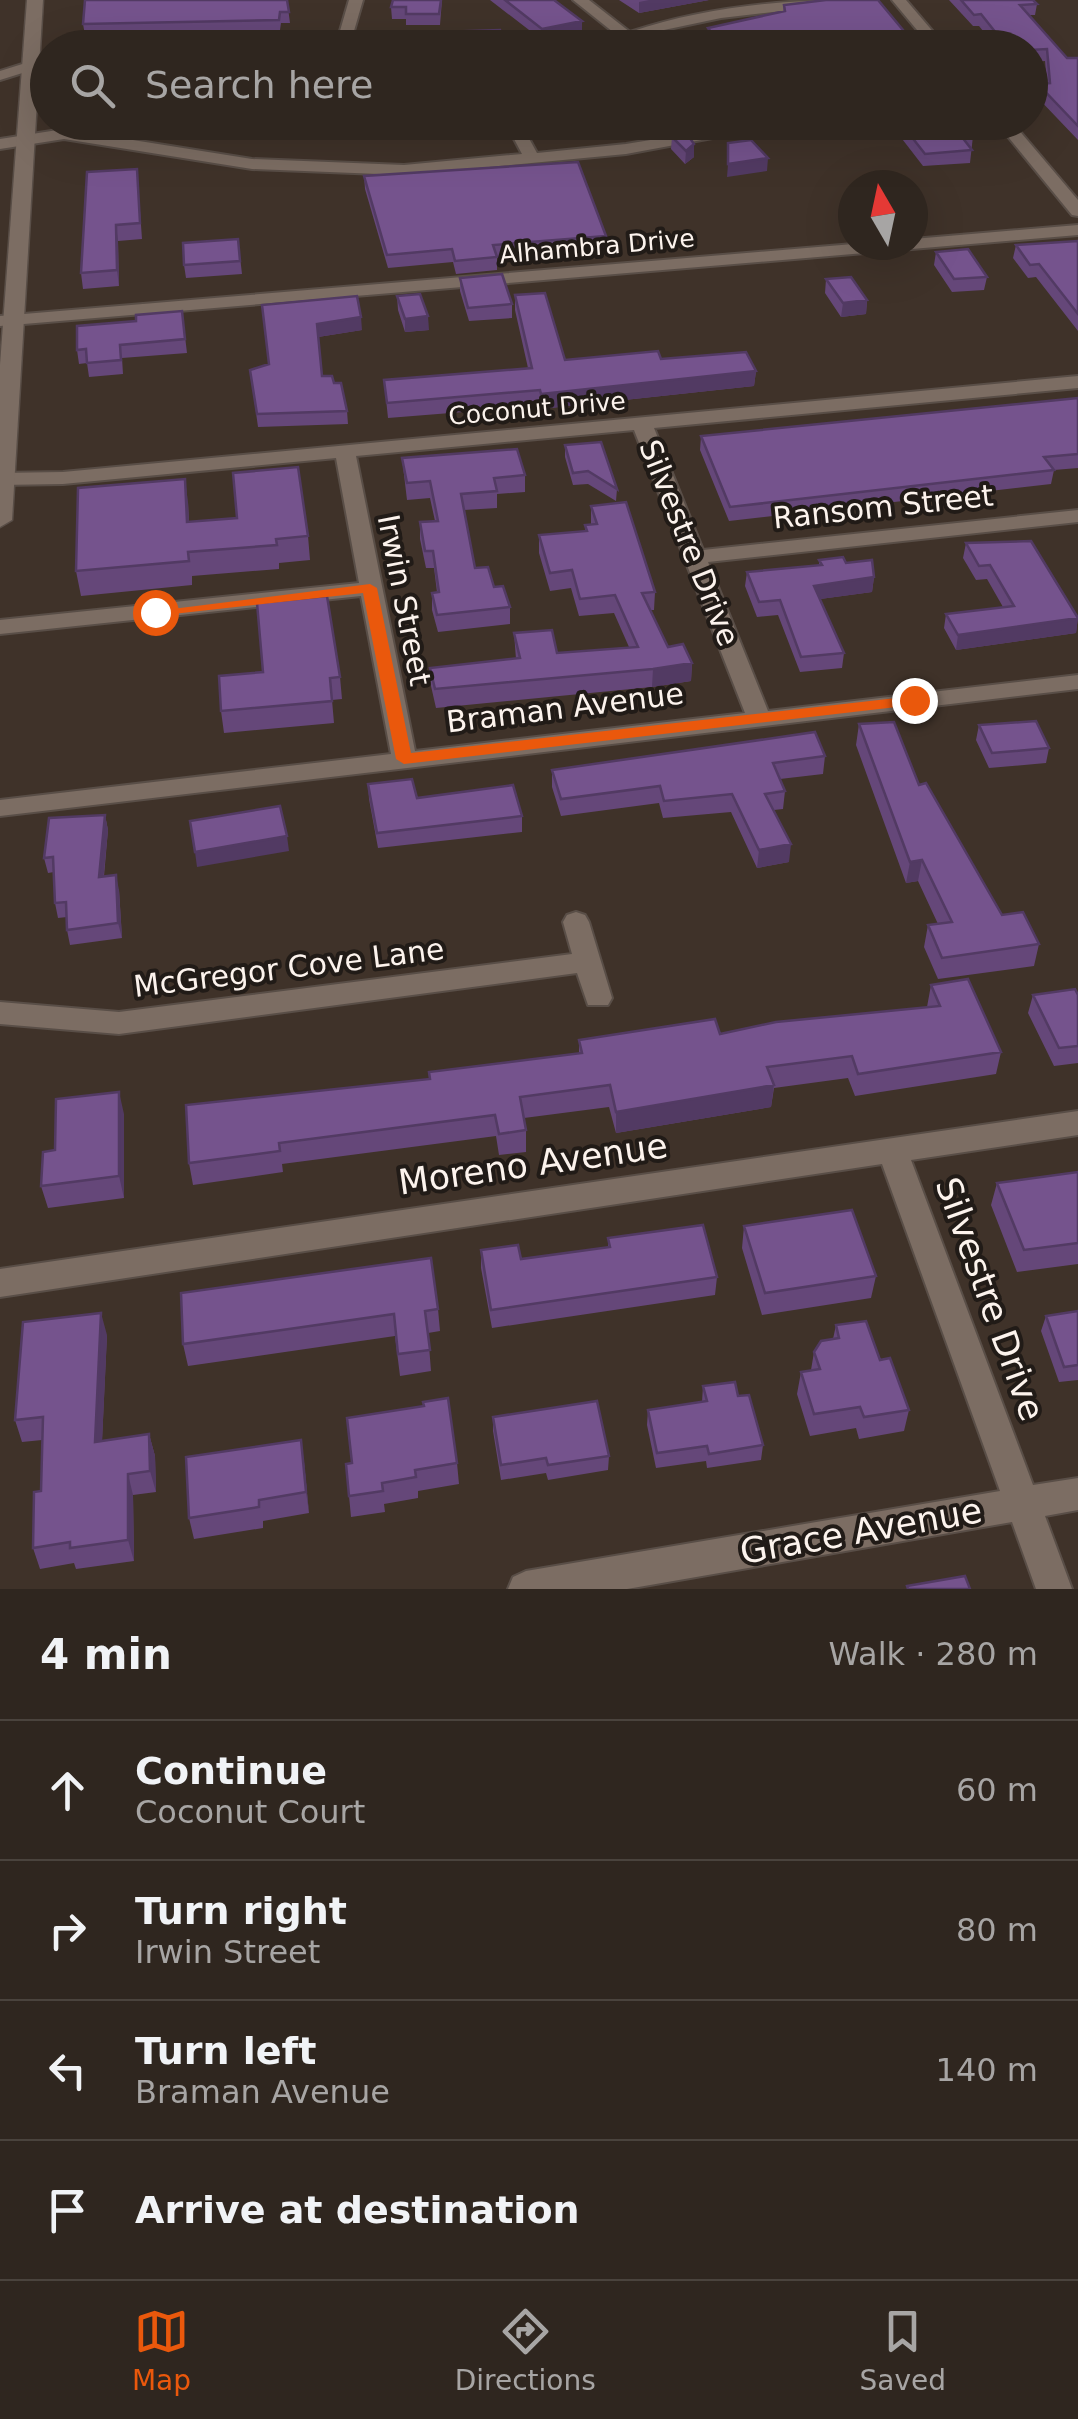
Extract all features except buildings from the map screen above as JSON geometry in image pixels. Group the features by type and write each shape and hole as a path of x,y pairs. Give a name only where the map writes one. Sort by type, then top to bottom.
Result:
{"main road":[{"path":"35,0 37,30"},
{"path":"0,520 8,142 30,87"}],"street":[{"path":"347,30 356,0"},
{"path":"580,0 619,30"},
{"path":"654,30 727,14 844,0"},
{"path":"900,0 925,30"},
{"path":"0,76 30,66"},
{"path":"99,140 186,155 328,169 404,170 697,140"},
{"path":"524,140 533,159"},
{"path":"1021,140 1055,174 1078,210"},
{"name":"Alhambra Drive","path":"7,320 1078,230"},
{"name":"Coconut Drive","path":"1,479 64,478 1078,382"},
{"name":"Silvestre Drive","path":"642,424 759,718"},
{"name":"Irwin Street","path":"345,452 404,759"},
{"name":"Ransom Street","path":"694,557 1078,516"},
{"path":"0,627 370,588"},
{"name":"Braman Avenue","path":"0,808 1078,682"},
{"path":"576,922 598,998"},
{"name":"McGregor Cove Lane","path":"0,1013 59,1014 86,1024 119,1022 587,962"},
{"name":"Moreno Avenue","path":"0,1282 1078,1123"},
{"name":"Silvestre Drive","path":"892,1150 1054,1589"},
{"name":"Grace Avenue","path":"526,1589 1078,1494"}],"route":[{"path":"155,612 370,588 404,759 914,700"}]}
